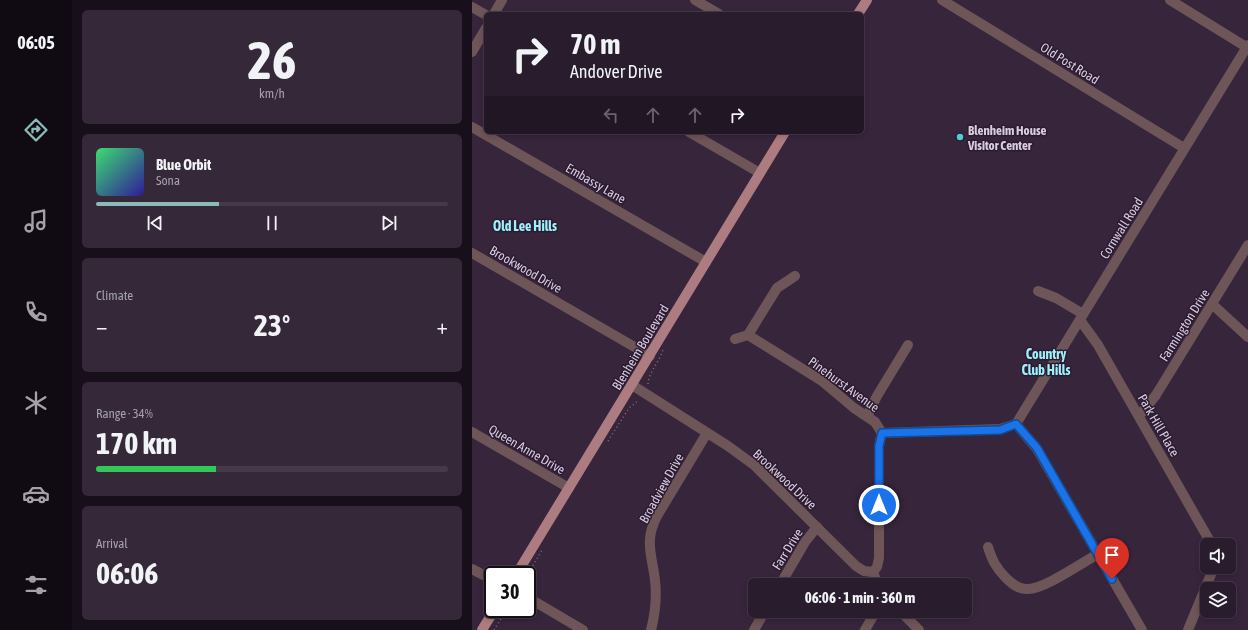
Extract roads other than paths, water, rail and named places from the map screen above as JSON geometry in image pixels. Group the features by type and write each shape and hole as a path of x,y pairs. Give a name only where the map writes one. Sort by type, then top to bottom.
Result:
{"main road":[{"path":"859,12 867,0"},
{"name":"Blenheim Boulevard","path":"521,566 784,134"},
{"path":"482,630 489,618"}],"street":[{"path":"495,12 502,0"},
{"path":"695,0 716,12"},
{"path":"1170,0 1248,47"},
{"name":"Old Post Road","path":"949,2 1184,148"},
{"path":"472,7 484,14"},
{"path":"472,52 484,31"},
{"name":"Cornwall Road","path":"1016,424 1184,148 1248,47"},
{"name":"Embassy Lane","path":"472,127 484,134"},
{"name":"Embassy Lane","path":"484,134 706,262"},
{"path":"693,134 760,173"},
{"name":"Farmington Drive","path":"1140,416 1156,395 1248,245"},
{"name":"Brookwood Drive","path":"472,253 650,356"},
{"path":"735,339 748,335 777,288 794,276"},
{"name":"Park Hill Place","path":"1038,291 1056,298 1082,317 1140,416 1208,538"},
{"path":"1212,304 1248,337"},
{"name":"Pinehurst Avenue","path":"748,335 822,381 854,408 875,422 882,433"},
{"path":"867,416 877,396 908,345"},
{"name":"Brookwood Drive","path":"632,385 708,433 754,465 856,566 864,571 873,572"},
{"path":"875,578 873,572 877,567 879,558 879,446 882,433 1000,430 1016,424 1037,448 1142,630"},
{"name":"Queen Anne Drive","path":"472,432 569,488"},
{"name":"Broadview Drive","path":"651,630 656,594 649,546 651,529 657,516 708,433"},
{"name":"Farr Drive","path":"784,578 805,542 817,527"},
{"path":"988,547 992,562 997,568 1016,586 1027,590 1041,586 1098,554"},
{"path":"472,569 484,575"},
{"path":"1188,630 1211,574"},
{"path":"536,602 583,630"},
{"path":"754,630 761,618"},
{"path":"865,630 872,618"},
{"path":"907,618 919,630"}],"place":[{"name":"Blenheim House Visitor Center","path":"960,137"}],"district":[{"name":"Old Lee Hills","path":"525,226"},
{"name":"Country Club Hills","path":"1046,362"}]}
